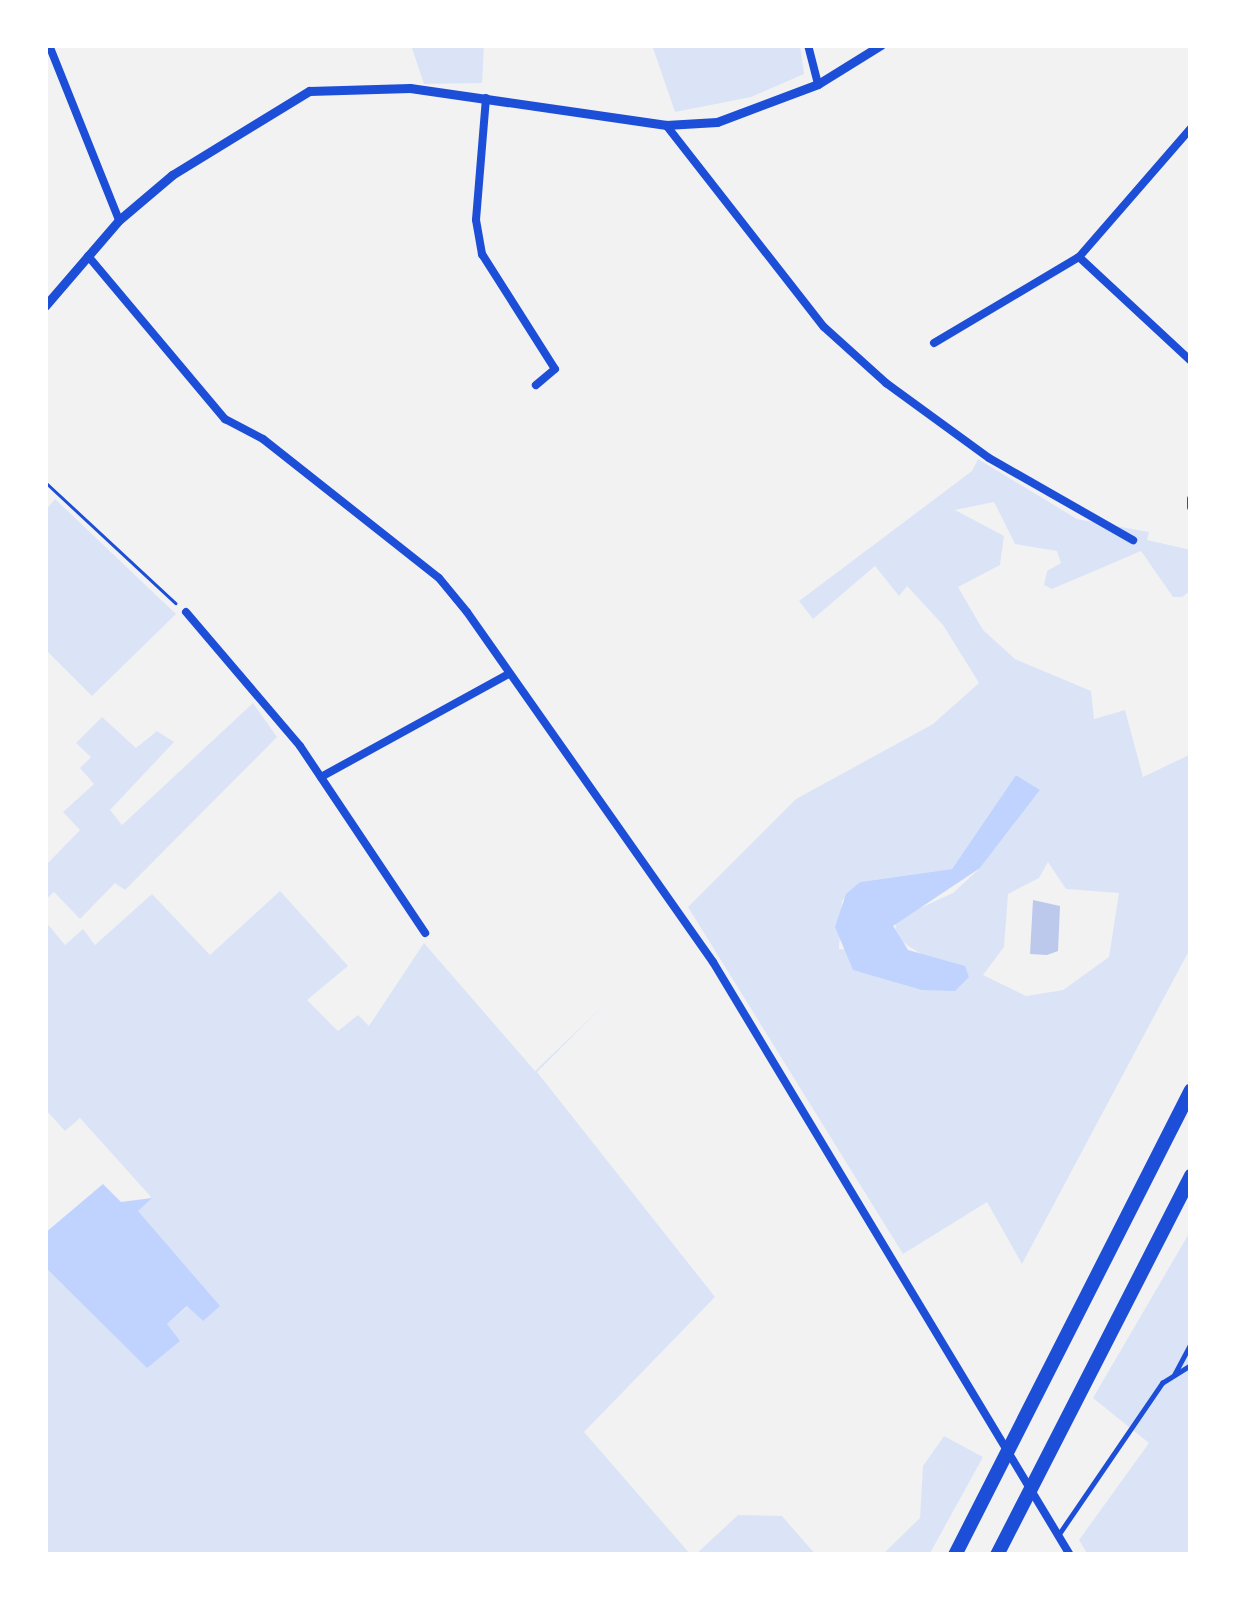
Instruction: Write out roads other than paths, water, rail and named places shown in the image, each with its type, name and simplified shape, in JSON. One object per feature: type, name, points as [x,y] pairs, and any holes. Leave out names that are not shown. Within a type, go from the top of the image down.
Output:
[{"type":"highway","points":[[955,1552],[1191,1090]]},
{"type":"highway","points":[[997,1555],[1191,1176]]},
{"type":"street","points":[[49,45],[119,220]]},
{"type":"street","points":[[808,45],[818,84]]},
{"type":"street","points":[[45,306],[119,220],[214,142],[309,92],[367,86],[667,124],[717,122],[818,84],[880,45]]},
{"type":"street","points":[[486,98],[476,220],[482,254],[555,369],[536,385]]},
{"type":"street","points":[[667,124],[824,327],[886,383],[989,458],[1133,540]]},
{"type":"street","points":[[934,344],[1079,257],[1191,128]]},
{"type":"street","points":[[88,256],[225,419],[263,439],[439,578],[713,962],[1070,1555]]},
{"type":"street","points":[[1079,257],[1191,362]]},
{"type":"street","points":[[186,612],[249,679],[425,933]]},
{"type":"street","points":[[321,777],[508,674]]},
{"type":"lane","points":[[1059,1534],[1174,1376],[1191,1343]]},
{"type":"lane","points":[[1174,1376],[1191,1365]]},
{"type":"water","points":[[1016,775],[1040,790],[980,868],[893,926],[908,950],[965,966],[969,977],[955,991],[922,990],[853,970],[835,927],[846,894],[860,882],[952,869]]},
{"type":"water","points":[[103,1184],[121,1202],[152,1198],[138,1211],[220,1306],[203,1321],[187,1306],[167,1324],[180,1341],[147,1368],[45,1267],[45,1233]]}]
